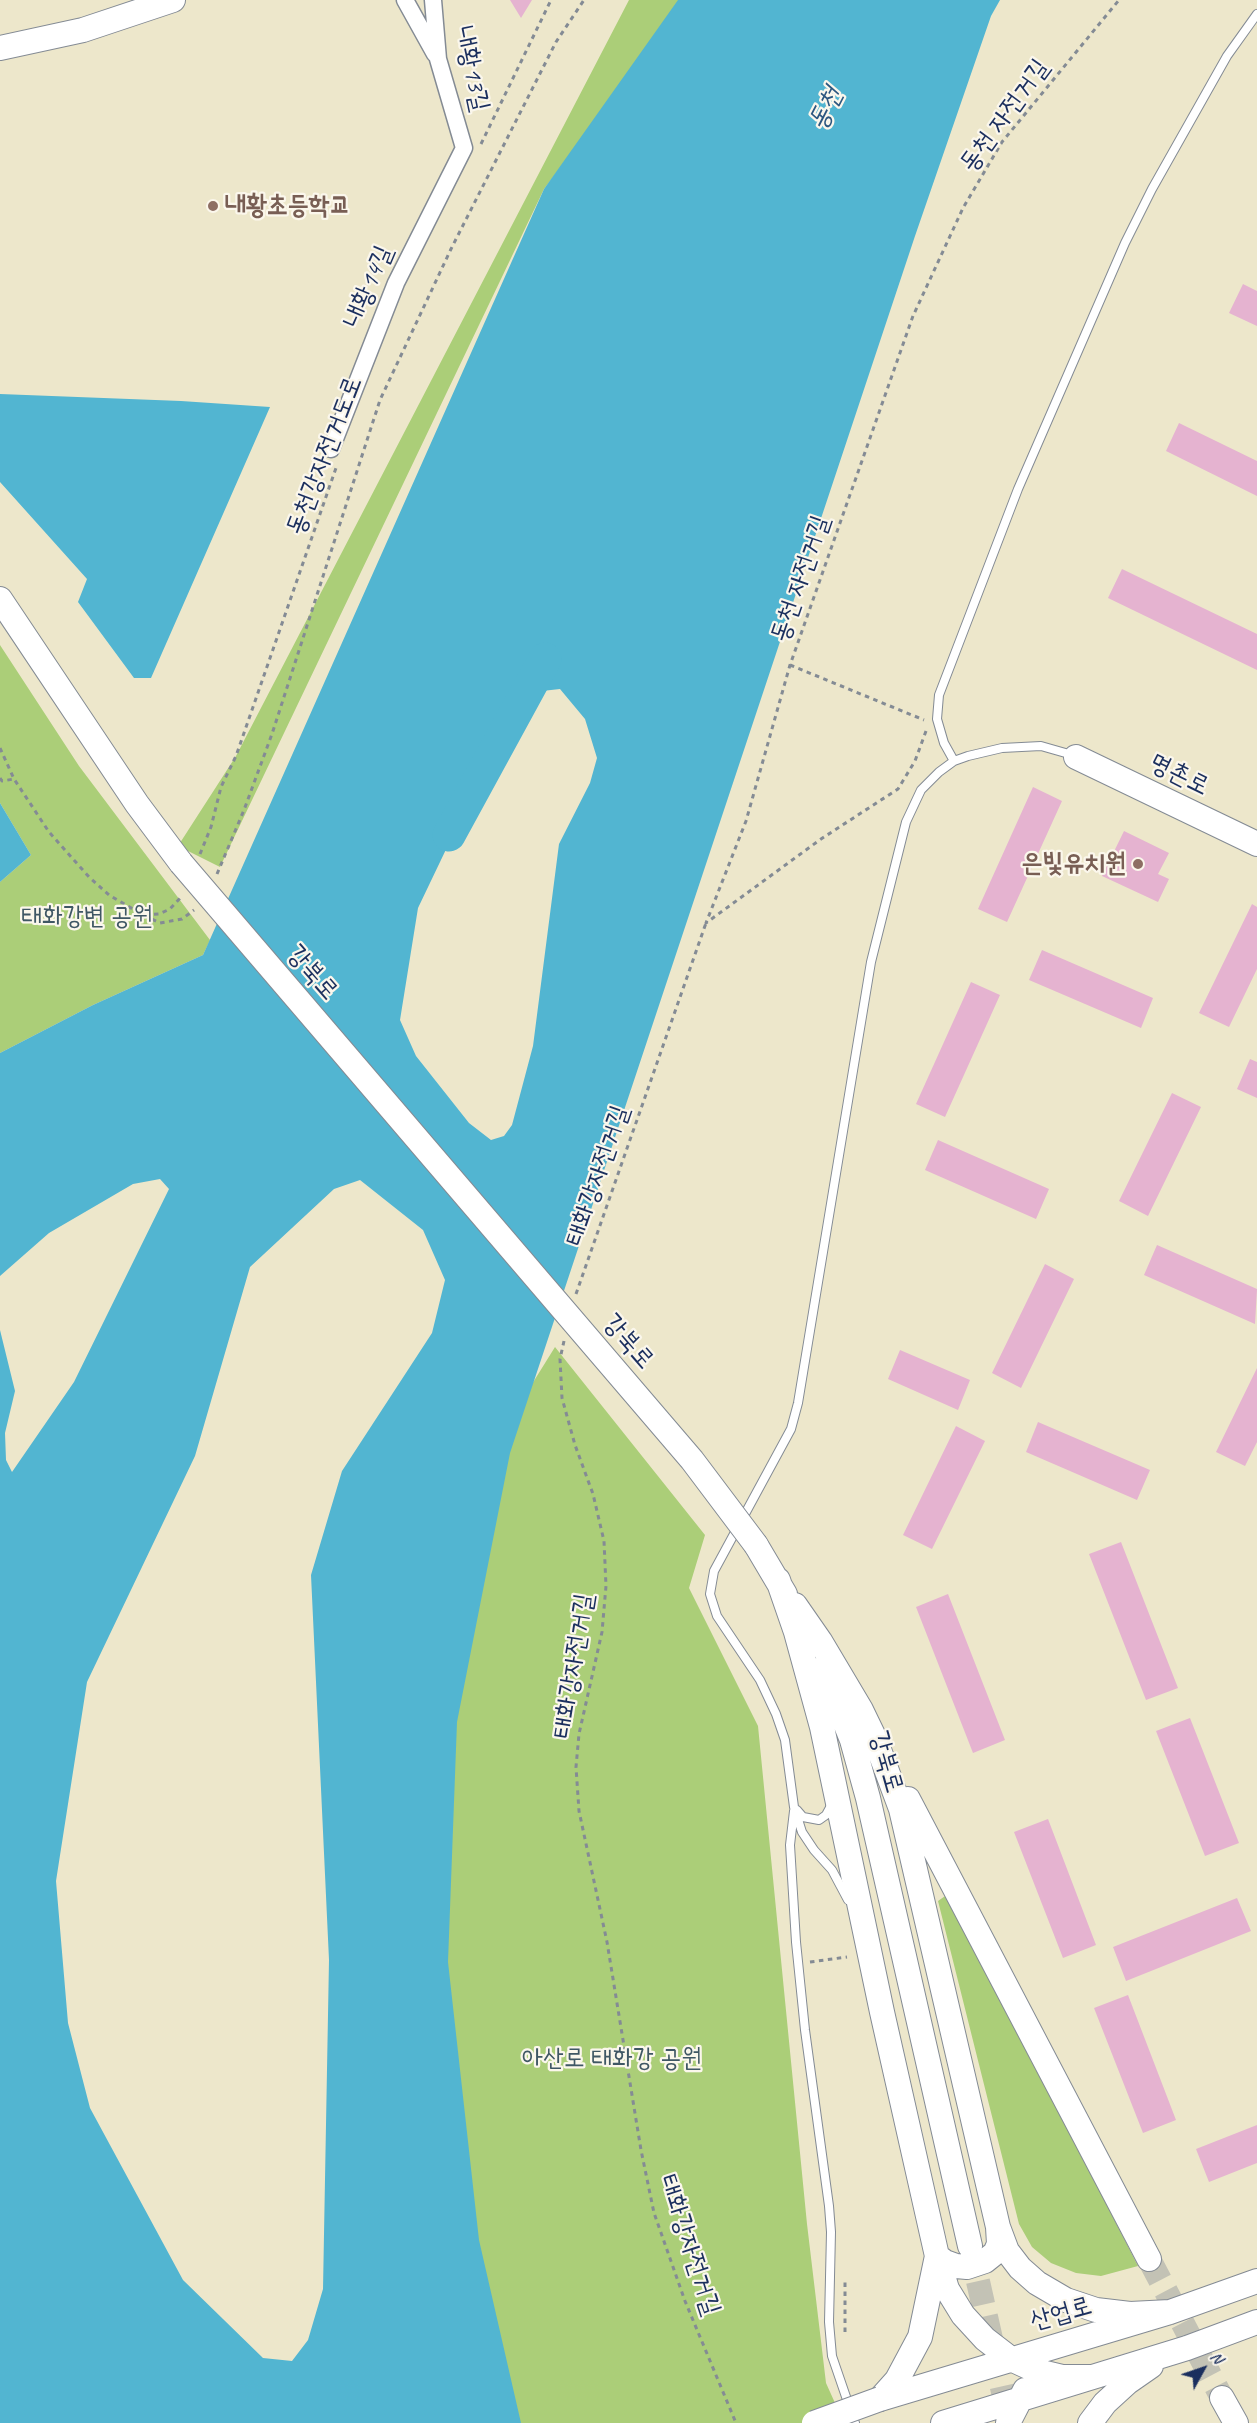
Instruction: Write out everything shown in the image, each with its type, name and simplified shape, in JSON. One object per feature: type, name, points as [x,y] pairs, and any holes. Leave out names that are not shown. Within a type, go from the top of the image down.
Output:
[{"type":"main road","points":[[0,48],[83,30],[173,0]]},
{"type":"main road","name":"강북로","points":[[0,599],[137,804],[190,861],[692,1460],[756,1545],[778,1580],[825,1672],[852,1740],[868,1798],[970,2246]]},
{"type":"main road","name":"명촌로","points":[[1076,757],[1257,844]]},
{"type":"main road","points":[[778,1580],[843,1677],[1149,2259]]},
{"type":"main road","points":[[778,1580],[810,1681],[937,2256],[948,2289],[963,2315],[985,2339],[1011,2359],[1036,2371],[1062,2377],[1092,2377]]},
{"type":"main road","points":[[875,1739],[901,1809],[909,1840],[998,2227],[1007,2251],[1020,2268],[1037,2283],[1066,2300],[1096,2310],[1130,2314],[1170,2312]]},
{"type":"main road","points":[[937,2256],[956,2266],[967,2267],[985,2261],[995,2253],[999,2244],[998,2227]]},
{"type":"main road","points":[[879,2399],[897,2380],[920,2337],[937,2256]]},
{"type":"main road","name":"산업로","points":[[814,2423],[879,2399],[1170,2312],[1256,2281]]},
{"type":"main road","points":[[943,2423],[1187,2348],[1257,2322]]},
{"type":"main road","points":[[1008,2423],[1036,2371],[1055,2354],[1081,2338]]},
{"type":"main road","points":[[1090,2423],[1106,2403],[1128,2382],[1187,2348]]},
{"type":"main road","points":[[1222,2398],[1236,2423]]},
{"type":"street","points":[[405,0],[438,59]]},
{"type":"street","name":"내황13길","points":[[433,0],[438,59],[472,147]]},
{"type":"street","name":"내황14길","points":[[334,455],[396,283],[472,147]]},
{"type":"lane","points":[[954,761],[944,743],[937,719],[939,695],[1022,479],[1125,243],[1152,189],[1227,56],[1257,14]]},
{"type":"lane","points":[[869,1951],[843,1888],[802,1832],[794,1807],[785,1740],[776,1714],[759,1680],[717,1616],[710,1594],[714,1571],[791,1429],[798,1403],[871,962],[906,822],[921,790],[954,761],[1002,747],[1041,746],[1076,757]]},
{"type":"lane","points":[[794,1807],[803,1817],[819,1820],[831,1808],[835,1788]]},
{"type":"lane","points":[[794,1807],[790,1845],[795,1931],[805,2030],[829,2206],[829,2322],[832,2356],[855,2423]]},
{"type":"path","points":[[472,147],[551,0]]},
{"type":"path","points":[[214,877],[244,810],[272,734],[380,400],[445,260],[556,42],[584,0]]},
{"type":"path","name":"동천 자전거길","points":[[706,923],[746,820],[790,665],[913,316],[963,208],[1002,142],[1119,0]]},
{"type":"path","name":"동천강자전거도로","points":[[190,861],[211,827],[221,787],[236,756],[334,455]]},
{"type":"path","points":[[706,923],[821,839],[898,789],[915,760],[929,722],[790,665]]},
{"type":"path","points":[[0,748],[14,779],[49,832],[89,877],[109,895],[160,923],[182,919],[198,907]]},
{"type":"path","points":[[0,777],[2,781],[14,779]]},
{"type":"path","points":[[143,915],[159,914],[170,909],[185,892]]},
{"type":"path","name":"태화강자전거길","points":[[574,1305],[579,1283],[706,923]]},
{"type":"path","name":"태화강자전거길","points":[[565,1337],[560,1359],[562,1398],[575,1445],[593,1494],[604,1541],[606,1586],[602,1632],[579,1734],[576,1767],[579,1811],[607,1942],[633,2105],[654,2213],[685,2301],[736,2423]]},
{"type":"green space","points":[[629,0],[688,0],[544,189],[220,867],[178,846],[236,756]]},
{"type":"green space","name":"태화강변 공원","points":[[0,645],[79,766],[210,940],[203,955],[93,1005],[0,1053],[0,882],[31,855],[0,803]]},
{"type":"green space","name":"아산로 태화강 공원","points":[[555,1347],[705,1535],[689,1588],[758,1726],[807,2224],[826,2383],[844,2423],[504,2423],[433,2073],[440,1751],[496,1442]]},
{"type":"green space","points":[[948,1894],[1138,2266],[1101,2276],[1076,2273],[1051,2263],[1032,2247],[1019,2224],[938,1901]]},
{"type":"water","name":"동천","points":[[678,0],[1000,0],[991,16],[915,236],[510,1453],[457,1722],[448,1962],[479,2240],[521,2423],[0,2423],[0,1330],[15,1391],[5,1433],[6,1460],[12,1472],[74,1382],[169,1189],[160,1179],[133,1184],[49,1233],[0,1276],[0,1053],[93,1005],[203,955],[544,189]],"holes":[[[560,689],[585,719],[597,758],[590,783],[559,844],[533,1046],[512,1125],[504,1136],[491,1140],[469,1123],[416,1056],[400,1020],[418,908],[451,839],[471,805],[471,767],[498,714],[533,692]],[[360,1180],[423,1230],[445,1280],[432,1333],[342,1471],[311,1575],[329,1960],[323,2289],[308,2340],[292,2361],[263,2358],[183,2280],[90,2108],[68,2023],[56,1881],[87,1682],[195,1456],[250,1267],[334,1189]]]},
{"type":"water","points":[[0,394],[270,407],[151,678],[134,678],[78,602],[87,579],[0,482]]},
{"type":"water","points":[[0,803],[31,855],[0,882]]},
{"type":"building","points":[[510,0],[532,0],[521,18]]},
{"type":"building","points":[[1243,284],[1257,291],[1257,326],[1229,313]]},
{"type":"building","points":[[1179,423],[1257,461],[1257,496],[1166,451]]},
{"type":"building","points":[[1122,569],[1257,634],[1257,670],[1108,598]]},
{"type":"building","points":[[1033,787],[1062,801],[1007,922],[978,909]]},
{"type":"building","points":[[1124,831],[1169,853],[1158,874],[1169,879],[1158,902],[1102,876]]},
{"type":"building","points":[[1252,904],[1257,907],[1257,969],[1229,1027],[1199,1013]]},
{"type":"building","points":[[1042,950],[1153,998],[1141,1028],[1029,980]]},
{"type":"building","points":[[971,982],[1000,995],[945,1117],[916,1104]]},
{"type":"building","points":[[1250,1059],[1257,1062],[1257,1098],[1237,1089]]},
{"type":"building","points":[[1172,1093],[1201,1107],[1148,1216],[1119,1201]]},
{"type":"building","points":[[938,1140],[1049,1189],[1036,1219],[925,1170]]},
{"type":"building","points":[[1157,1245],[1257,1289],[1255,1324],[1144,1275]]},
{"type":"building","points":[[1045,1264],[1074,1279],[1021,1388],[992,1373]]},
{"type":"building","points":[[900,1350],[970,1380],[958,1410],[888,1379]]},
{"type":"building","points":[[1257,1368],[1257,1442],[1245,1466],[1216,1452]]},
{"type":"building","points":[[1038,1422],[1150,1470],[1137,1500],[1026,1452]]},
{"type":"building","points":[[956,1426],[985,1441],[932,1549],[903,1535]]},
{"type":"building","points":[[1121,1542],[1178,1688],[1146,1700],[1089,1554]]},
{"type":"building","points":[[948,1594],[1005,1740],[973,1753],[916,1607]]},
{"type":"building","points":[[1190,1718],[1239,1843],[1205,1856],[1156,1731]]},
{"type":"building","points":[[1048,1819],[1096,1945],[1063,1958],[1014,1832]]},
{"type":"building","points":[[1237,1898],[1251,1931],[1126,1981],[1113,1947]]},
{"type":"building","points":[[1128,1995],[1176,2120],[1143,2133],[1094,2008]]},
{"type":"building","points":[[1257,2125],[1257,2163],[1209,2182],[1196,2149]]},
{"type":"waterway","points":[[449,835],[545,659]]},
{"type":"tunnel","points":[[970,2246],[1010,2423]]},
{"type":"tunnel","points":[[1149,2259],[1222,2398]]},
{"type":"place","name":"내황초등학교","points":[[213,206]]},
{"type":"place","name":"은빛유치원","points":[[1138,864]]}]
